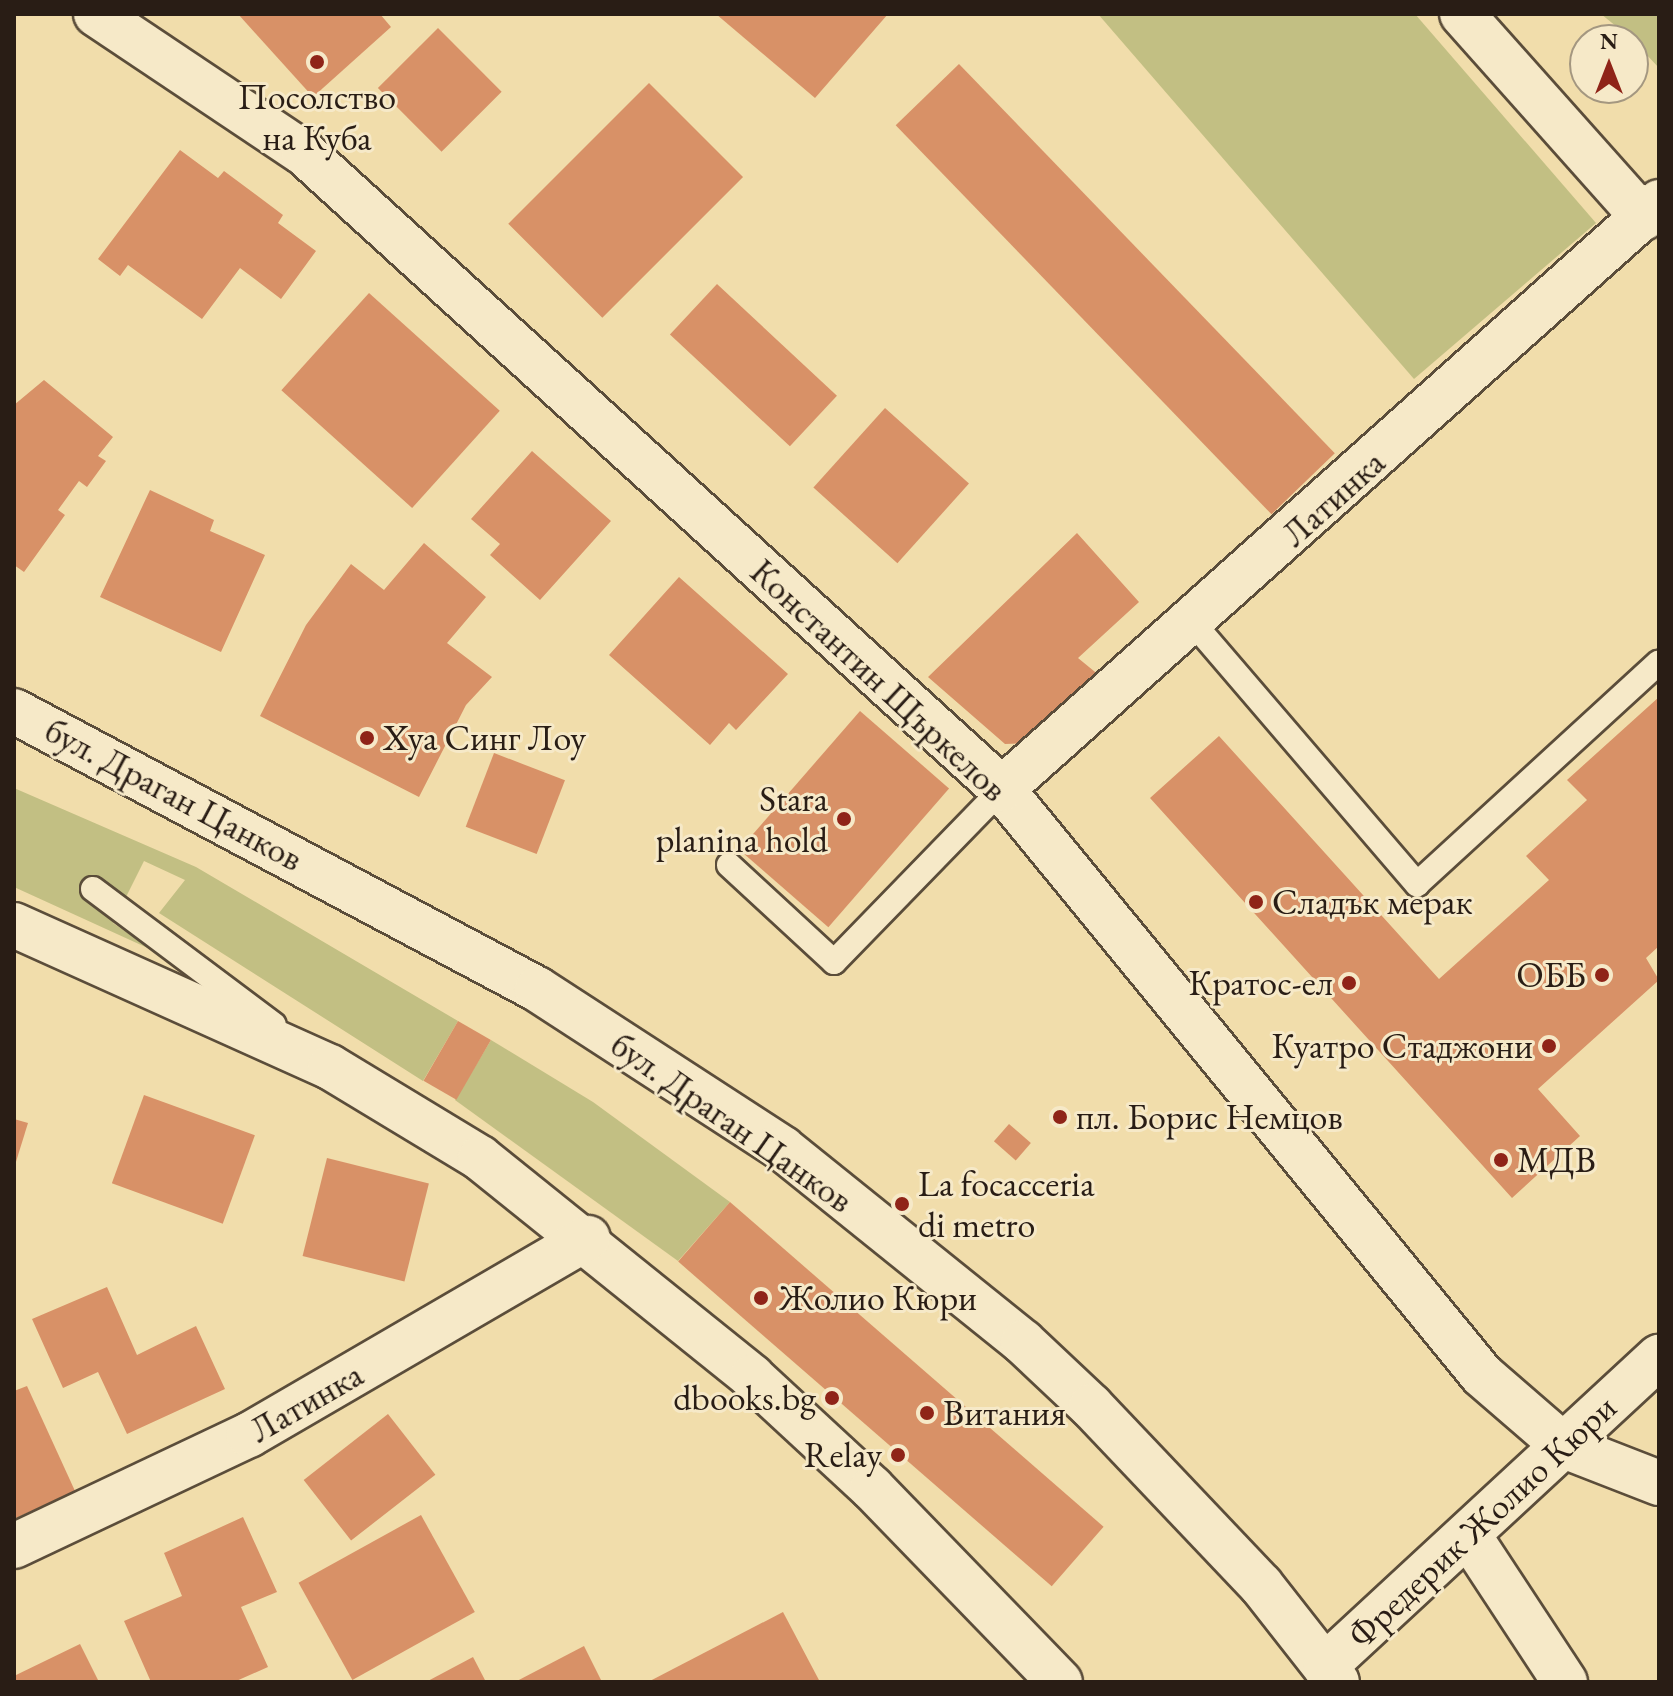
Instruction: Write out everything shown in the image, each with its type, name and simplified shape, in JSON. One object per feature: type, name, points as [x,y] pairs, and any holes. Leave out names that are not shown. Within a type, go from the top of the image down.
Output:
[{"type":"street","name":"Константин Щъркелов","points":[[96,14],[304,153],[1002,789],[1482,1375],[1564,1446],[1659,1483]]},
{"type":"street","points":[[1462,14],[1651,210]]},
{"type":"street","name":"Латинка","points":[[1002,789],[1194,624],[1651,210]]},
{"type":"street","name":"бул. Драган Цанков","points":[[14,711],[537,989],[783,1149],[1023,1342],[1091,1406],[1261,1585],[1321,1677]]},
{"type":"street","points":[[14,925],[335,1070],[480,1158],[588,1238],[872,1488],[1060,1682]]},
{"type":"street","name":"Латинка","points":[[14,1546],[249,1435],[588,1238]]},
{"type":"street","name":"Фредерик Жолио Кюри","points":[[1321,1677],[1659,1357]]},
{"type":"street","points":[[1469,1536],[1565,1682]]},
{"type":"lane","points":[[1194,624],[1417,884],[1659,662]]},
{"type":"lane","points":[[729,865],[834,962],[1002,789]]},
{"type":"lane","points":[[93,889],[335,1070]]},
{"type":"shaded area","points":[[1098,14],[1415,14],[1596,223],[1414,379]]},
{"type":"shaded area","points":[[1601,14],[1659,14],[1659,68],[1649,57],[1649,24],[1613,24]]},
{"type":"shaded area","points":[[14,788],[196,867],[458,1021],[423,1081],[159,913],[185,880],[144,861],[113,923],[152,950],[14,887]]},
{"type":"shaded area","points":[[491,1040],[593,1102],[730,1202],[678,1261],[455,1100]]},
{"type":"building","name":"Посолство на Куба","points":[[238,14],[380,14],[391,27],[313,97]]},
{"type":"building","points":[[716,14],[888,14],[815,98]]},
{"type":"building","points":[[438,28],[502,92],[442,152],[378,88]]},
{"type":"building","points":[[959,64],[1335,453],[1272,514],[896,125]]},
{"type":"building","points":[[649,83],[743,177],[602,318],[508,224]]},
{"type":"building","points":[[180,150],[218,178],[224,171],[283,215],[278,223],[316,251],[281,299],[240,268],[202,319],[128,265],[120,276],[98,259]]},
{"type":"building","points":[[717,284],[837,396],[790,446],[670,334]]},
{"type":"building","points":[[369,293],[500,411],[412,508],[281,390]]},
{"type":"building","points":[[44,380],[113,437],[98,456],[106,461],[87,487],[79,481],[58,510],[65,515],[24,572],[14,565],[14,405]]},
{"type":"building","points":[[885,408],[969,484],[897,563],[813,488]]},
{"type":"building","points":[[532,451],[611,521],[540,600],[490,555],[500,544],[471,519]]},
{"type":"building","points":[[150,490],[214,520],[210,531],[265,555],[221,652],[100,597]]},
{"type":"building","points":[[1077,533],[1139,602],[1078,658],[1100,676],[1039,743],[1005,744],[928,677]]},
{"type":"building","points":[[424,543],[486,597],[447,643],[492,677],[466,705],[419,797],[260,716],[306,625],[351,564],[384,590]]},
{"type":"building","points":[[679,577],[788,674],[736,730],[729,723],[710,745],[609,655]]},
{"type":"building","points":[[1659,697],[1659,946],[1646,958],[1659,980],[1538,1089],[1580,1136],[1512,1198],[1150,798],[1219,736],[1439,979],[1549,880],[1526,856],[1587,800],[1567,780]]},
{"type":"building","name":"Stara planina hold","points":[[860,711],[949,788],[828,927],[739,850]]},
{"type":"building","points":[[494,753],[565,780],[537,854],[466,827]]},
{"type":"building","points":[[458,1021],[491,1040],[456,1100],[424,1081]]},
{"type":"building","points":[[144,1095],[255,1135],[223,1224],[112,1183]]},
{"type":"building","points":[[14,1119],[28,1123],[15,1165],[14,1165]]},
{"type":"building","points":[[1009,1124],[1031,1143],[1016,1160],[994,1141]]},
{"type":"building","points":[[327,1158],[429,1183],[404,1281],[303,1256]]},
{"type":"building","points":[[730,1202],[1104,1527],[1052,1586],[678,1262]]},
{"type":"building","points":[[107,1287],[137,1355],[196,1326],[225,1389],[127,1434],[98,1372],[63,1388],[32,1319]]},
{"type":"building","points":[[27,1386],[75,1491],[14,1519],[14,1391]]},
{"type":"building","points":[[388,1414],[435,1475],[351,1541],[304,1480]]},
{"type":"building","points":[[421,1515],[475,1612],[352,1680],[299,1583]]},
{"type":"building","points":[[243,1517],[277,1592],[241,1607],[268,1667],[234,1682],[151,1682],[124,1621],[182,1596],[164,1553]]},
{"type":"building","points":[[783,1612],[820,1682],[648,1682]]},
{"type":"building","points":[[80,1644],[99,1682],[14,1682],[14,1676]]},
{"type":"building","points":[[584,1646],[602,1682],[515,1682]]},
{"type":"building","points":[[473,1657],[486,1682],[426,1682]]},
{"type":"place","name":"Посолство на Куба","points":[[317,62]]},
{"type":"place","name":"Хуа Синг Лоу","points":[[367,738]]},
{"type":"place","name":"Stara planina hold","points":[[844,819]]},
{"type":"place","name":"Сладък мерак","points":[[1256,902]]},
{"type":"place","name":"ОББ","points":[[1602,975]]},
{"type":"place","name":"Кратос-ел","points":[[1349,983]]},
{"type":"place","name":"Куатро Стаджони","points":[[1549,1046]]},
{"type":"place","name":"пл. Борис Немцов","points":[[1060,1117]]},
{"type":"place","name":"МДВ","points":[[1501,1160]]},
{"type":"place","name":"La focacceria di metro","points":[[902,1204]]},
{"type":"place","name":"Жолио Кюри","points":[[761,1298]]},
{"type":"place","name":"dbooks.bg","points":[[832,1398]]},
{"type":"place","name":"Витания","points":[[927,1413]]},
{"type":"place","name":"Relay","points":[[898,1455]]}]
